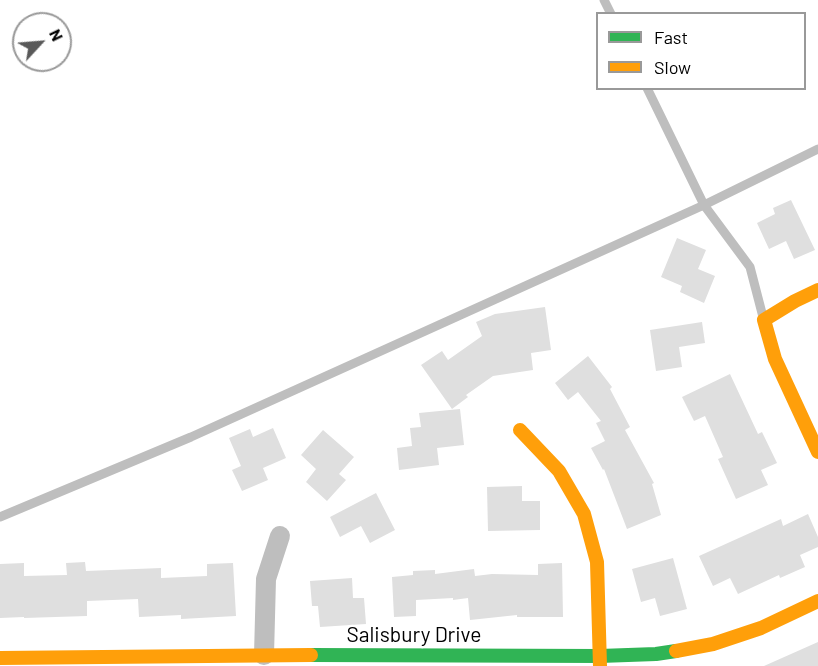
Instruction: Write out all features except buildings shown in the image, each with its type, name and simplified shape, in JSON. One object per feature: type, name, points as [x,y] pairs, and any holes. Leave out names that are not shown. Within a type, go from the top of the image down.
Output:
[{"type":"street","points":[[818,290],[764,320],[775,359],[818,452]]},
{"type":"street","points":[[520,430],[559,471],[584,514],[597,562],[600,661]]},
{"type":"street","points":[[264,655],[266,579],[280,536]]},
{"type":"street","name":"Salisbury Drive","points":[[0,658],[264,655],[600,661],[713,644],[762,628],[818,601]]},
{"type":"lane","points":[[648,90],[704,206],[750,267],[764,320]]},
{"type":"lane","points":[[0,517],[191,437],[704,206],[818,149]]},
{"type":"traffic: fast","points":[[311,655],[600,656],[676,651]]},
{"type":"traffic: slow","points":[[818,290],[764,320],[775,359],[818,452]]},
{"type":"traffic: slow","points":[[520,430],[559,471],[584,514],[597,562],[600,666]]},
{"type":"traffic: slow","points":[[676,651],[713,644],[761,628],[818,601]]},
{"type":"traffic: slow","points":[[0,658],[311,655]]}]
